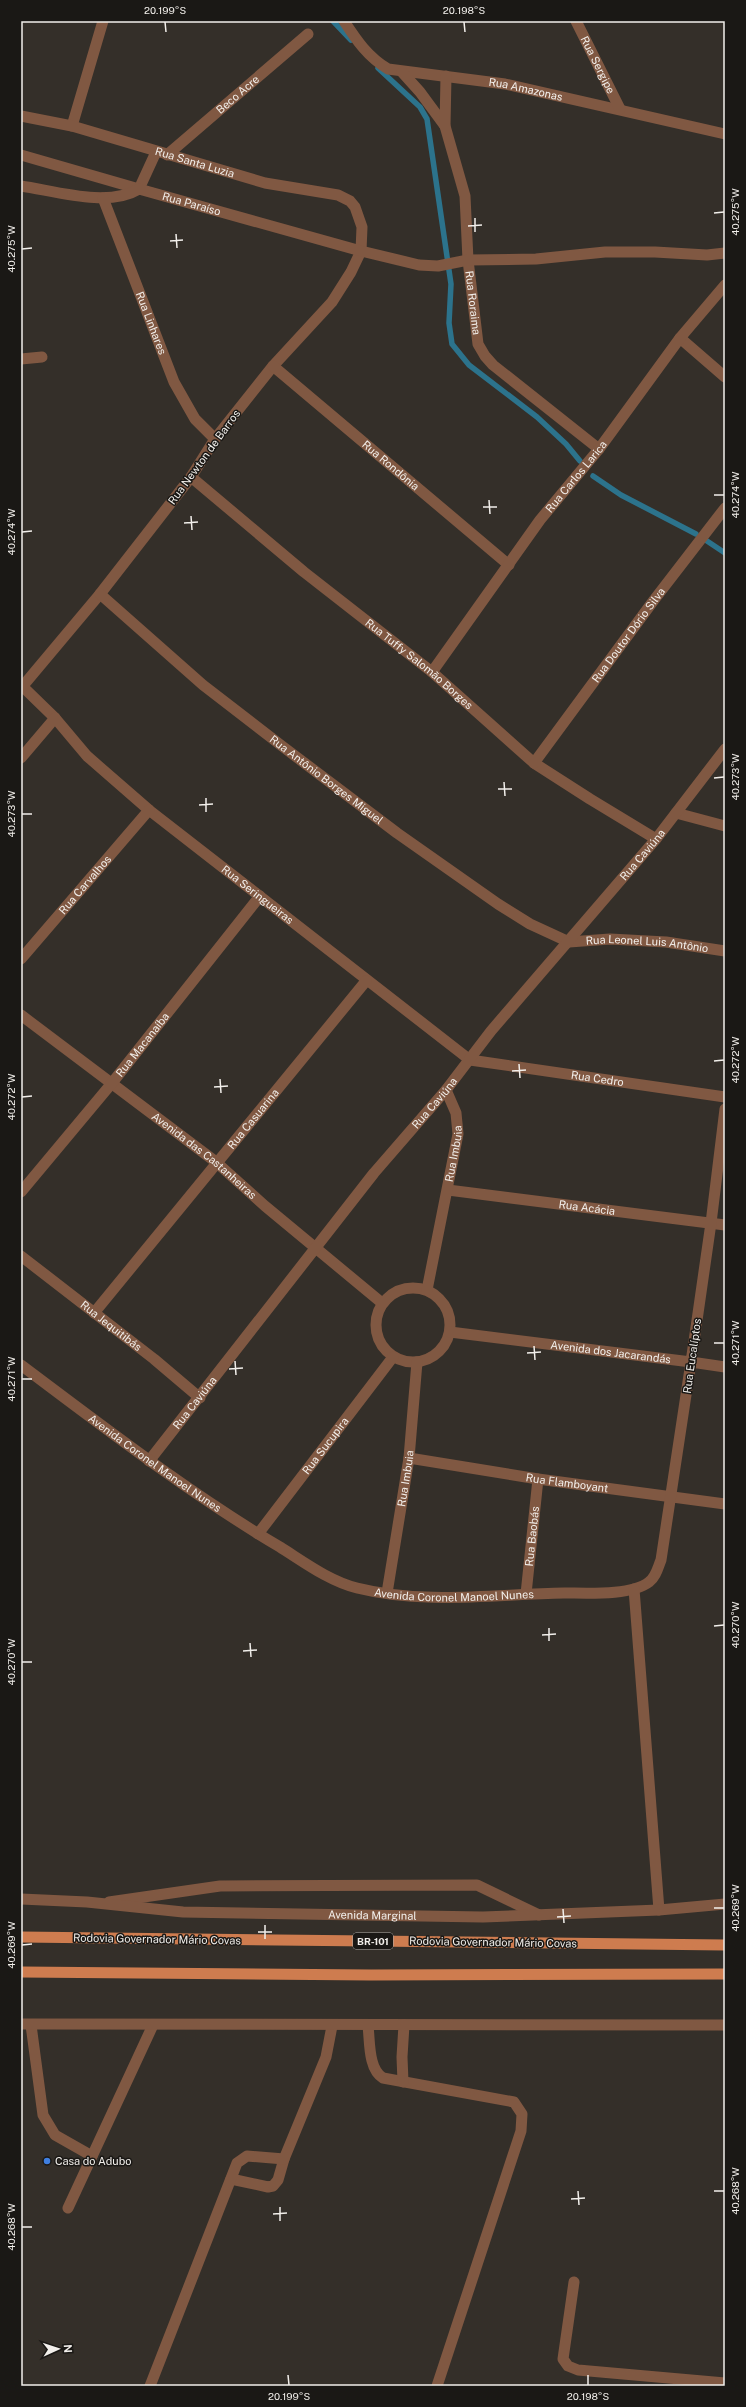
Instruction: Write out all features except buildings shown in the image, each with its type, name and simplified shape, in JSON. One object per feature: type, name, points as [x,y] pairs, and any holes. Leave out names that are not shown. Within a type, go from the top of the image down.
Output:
[{"type":"main road","name":"Rodovia Governador Mário Covas","points":[[21,1938],[725,1945]]},
{"type":"main road","points":[[705,1944],[725,1942]]},
{"type":"main road","points":[[21,1972],[363,1975],[725,1974]]},
{"type":"street","points":[[72,126],[103,21]]},
{"type":"street","name":"Rua Amazonas","points":[[344,21],[374,61],[388,69],[505,84],[620,109],[724,138]]},
{"type":"street","name":"Rua Sergipe","points":[[576,21],[620,109]]},
{"type":"street","name":"Beco Acre","points":[[161,154],[308,34]]},
{"type":"street","name":"Rua Roraima","points":[[402,72],[420,92],[445,126]]},
{"type":"street","name":"Rua Roraima","points":[[446,76],[445,126],[465,196],[463,262],[478,344],[485,356],[544,407],[599,449]]},
{"type":"street","name":"Rua Santa Luzia","points":[[21,116],[72,126],[161,154],[265,183],[338,195],[350,201],[360,218]]},
{"type":"street","name":"Rua Paraíso","points":[[21,154],[139,189],[361,251],[419,265],[438,266],[463,262],[536,259],[605,252],[656,252],[707,255],[725,253]]},
{"type":"street","points":[[21,186],[103,198],[124,196],[139,189],[161,154]]},
{"type":"street","name":"Rua Linhares","points":[[103,198],[174,382],[195,419],[215,439]]},
{"type":"street","name":"Rua Newton de Barros","points":[[22,686],[100,594],[191,477],[215,439],[273,366],[332,302],[352,272],[361,251],[362,228],[360,218]]},
{"type":"street","name":"Rua Carlos Larica","points":[[432,672],[540,520],[599,449],[680,338],[725,285]]},
{"type":"street","points":[[680,338],[725,377]]},
{"type":"street","points":[[21,359],[42,357]]},
{"type":"street","name":"Rua Rondônia","points":[[273,366],[509,565]]},
{"type":"street","name":"Rua Tuffy Salomão Borges","points":[[191,477],[304,572],[432,672],[534,763],[590,800],[656,839]]},
{"type":"street","name":"Rua Doutor Dório Silva","points":[[534,763],[654,600],[725,508]]},
{"type":"street","name":"Rua Antônio Borges Miguel","points":[[100,594],[203,685],[397,833],[498,904],[530,924],[569,942]]},
{"type":"street","name":"Rua Seringueiras","points":[[22,686],[55,718],[87,756],[149,810],[366,981],[470,1060]]},
{"type":"street","points":[[21,758],[55,718]]},
{"type":"street","name":"Rua Caviúna","points":[[149,1461],[200,1398],[374,1173],[446,1090],[491,1031],[569,942],[593,910],[656,839],[725,749]]},
{"type":"street","name":"Rua Carvalhos","points":[[21,959],[149,810]]},
{"type":"street","points":[[676,813],[725,826]]},
{"type":"street","name":"Rua Macanaíba","points":[[21,1192],[112,1083],[260,896]]},
{"type":"street","name":"Rua Leonel Luis Antônio","points":[[569,942],[610,939],[666,942],[725,951]]},
{"type":"street","name":"Rua Casuarina","points":[[94,1313],[216,1162],[366,981]]},
{"type":"street","name":"Avenida das Castanheiras","points":[[21,1015],[216,1162],[382,1303]]},
{"type":"street","name":"Rua Cedro","points":[[470,1060],[725,1097]]},
{"type":"street","name":"Rua Imbuia","points":[[427,1290],[458,1134],[456,1113],[446,1090]]},
{"type":"street","name":"Rua Eucalíptos","points":[[634,1589],[650,1582],[657,1572],[672,1496],[711,1223],[725,1109]]},
{"type":"street","name":"Rua Acácia","points":[[448,1190],[725,1225]]},
{"type":"street","name":"Rua Jequitibás","points":[[21,1256],[200,1398]]},
{"type":"street","points":[[414,1287],[427,1290],[438,1297],[446,1307],[450,1319],[450,1332],[446,1343],[438,1353],[428,1359],[417,1362],[404,1362],[393,1357],[384,1349],[378,1338],[376,1320],[382,1303],[391,1294],[402,1289],[414,1287]]},
{"type":"street","name":"Avenida dos Jacarandás","points":[[450,1332],[725,1367]]},
{"type":"street","name":"Rua Sucupira","points":[[258,1534],[393,1357]]},
{"type":"street","name":"Rua Imbuia","points":[[387,1593],[409,1458],[417,1362]]},
{"type":"street","name":"Avenida Coronel Manoel Nunes","points":[[21,1365],[149,1461],[258,1534],[327,1576],[355,1587],[387,1593],[454,1598],[526,1594],[605,1593],[634,1589]]},
{"type":"street","name":"Rua Flamboyant","points":[[409,1458],[538,1479],[725,1504]]},
{"type":"street","name":"Rua Baobás","points":[[526,1594],[538,1479]]},
{"type":"street","points":[[634,1589],[659,1910]]},
{"type":"street","points":[[101,1904],[220,1886],[477,1885],[539,1914]]},
{"type":"street","name":"Avenida Marginal","points":[[21,1899],[206,1913],[484,1917],[659,1910],[725,1904]]},
{"type":"street","points":[[92,2156],[54,2135],[43,2116],[26,2024],[332,2026],[725,2025]]},
{"type":"street","points":[[68,2208],[153,2025]]},
{"type":"street","points":[[403,2082],[402,2057],[404,2025]]},
{"type":"street","points":[[231,2179],[268,2187],[273,2186],[278,2180],[284,2159],[326,2057],[332,2026]]},
{"type":"street","points":[[368,2026],[372,2061],[378,2075],[403,2082],[514,2102],[522,2114],[521,2131],[461,2318],[437,2386]]},
{"type":"street","points":[[150,2386],[237,2163],[247,2156],[284,2159]]},
{"type":"street","points":[[574,2282],[563,2359],[568,2366],[578,2370],[725,2383]]},
{"type":"waterway","points":[[333,21],[351,40]]},
{"type":"waterway","points":[[378,68],[420,107],[427,119],[451,284],[449,323],[452,344],[469,365],[537,417],[566,444],[580,461]]},
{"type":"waterway","points":[[593,476],[621,495],[696,534]]},
{"type":"waterway","points":[[707,541],[725,553]]},
{"type":"place","name":"Casa do Adubo","points":[[47,2161]]}]
